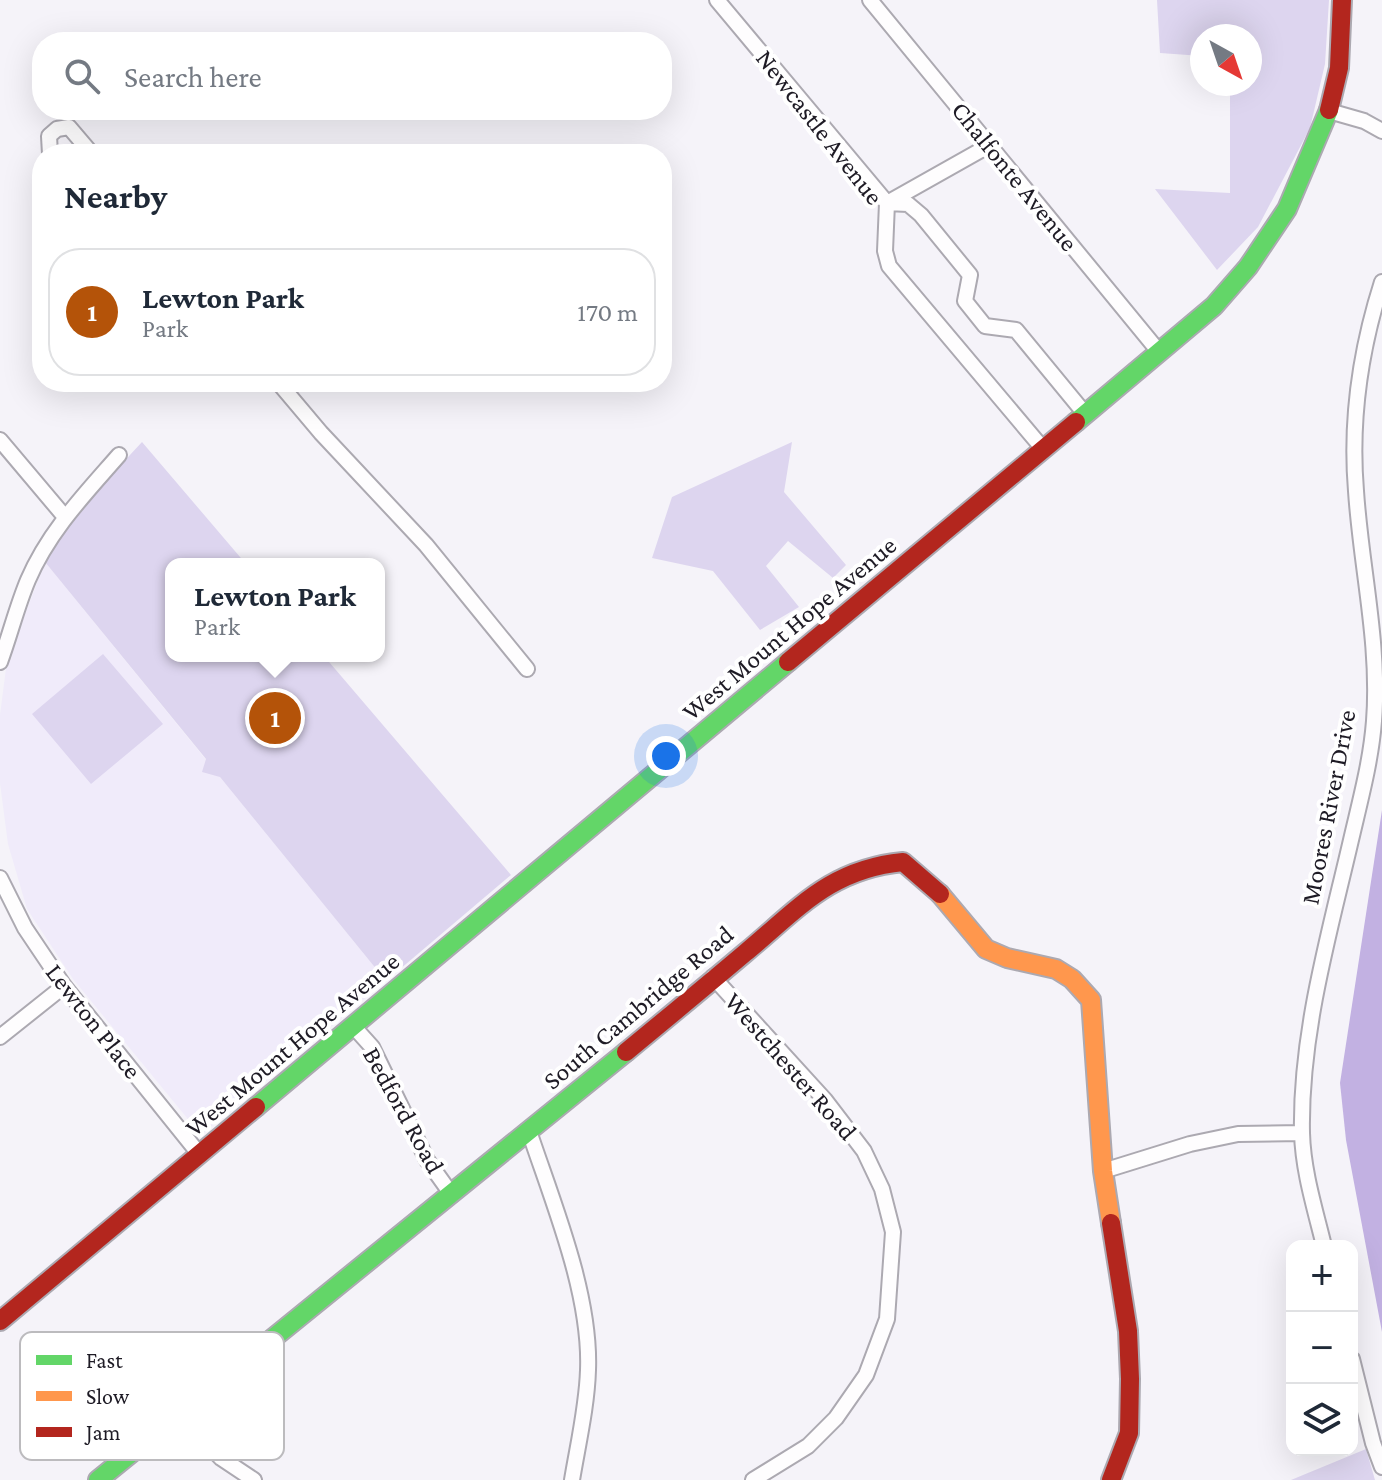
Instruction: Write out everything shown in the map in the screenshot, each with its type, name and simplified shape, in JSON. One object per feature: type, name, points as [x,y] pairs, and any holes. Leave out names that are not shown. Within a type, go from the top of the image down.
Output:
[{"type":"street","name":"Newcastle Avenue","points":[[717,0],[887,203],[885,251],[889,266],[1044,450]]},
{"type":"street","name":"Chalfonte Avenue","points":[[870,0],[1160,353]]},
{"type":"street","points":[[1342,0],[1339,68],[1329,111],[1364,121],[1382,131]]},
{"type":"street","name":"West Mount Hope Avenue","points":[[0,1321],[1214,306],[1248,270],[1277,229],[1303,180],[1329,111]]},
{"type":"street","points":[[49,144],[49,136],[57,129],[69,127],[83,144]]},
{"type":"street","points":[[887,203],[990,145]]},
{"type":"street","points":[[887,203],[908,204],[921,215],[970,275],[965,301],[985,326],[1016,330],[1086,415]]},
{"type":"street","name":"Moores River Drive","points":[[1323,1240],[1310,1189],[1302,1133],[1306,1062],[1319,977],[1363,789],[1374,722],[1375,673],[1354,444],[1361,356],[1382,282]]},
{"type":"street","points":[[286,392],[426,545],[527,669]]},
{"type":"street","points":[[0,440],[65,517]]},
{"type":"street","points":[[0,662],[27,582],[41,554],[65,517],[119,455]]},
{"type":"street","name":"South Cambridge Road","points":[[282,1332],[755,945],[798,904],[830,881],[858,868],[882,862],[903,862],[945,898],[986,949],[1007,958],[1056,969],[1072,979],[1091,1000],[1103,1171]]},
{"type":"street","name":"Lewton Place","points":[[0,878],[25,928],[64,986],[200,1155]]},
{"type":"street","name":"Westchester Road","points":[[713,977],[825,1100],[864,1151],[882,1189],[893,1232],[887,1319],[866,1375],[836,1418],[808,1446],[753,1480]]},
{"type":"street","points":[[0,1037],[64,986]]},
{"type":"street","name":"Bedford Road","points":[[354,1027],[372,1047],[427,1160],[452,1195]]},
{"type":"street","points":[[529,1131],[572,1261],[583,1317],[588,1369],[572,1480]]},
{"type":"street","points":[[1111,1480],[1129,1433],[1130,1379],[1128,1331],[1103,1171],[1190,1144],[1238,1134],[1302,1133]]},
{"type":"street","points":[[1358,1383],[1382,1467]]},
{"type":"street","name":"South Cambridge Road","points":[[98,1480],[123,1460]]},
{"type":"street","points":[[224,1460],[254,1480]]},
{"type":"shaded area","points":[[1157,0],[1329,0],[1325,64],[1310,128],[1258,227],[1217,270],[1155,189],[1230,193],[1230,96],[1262,96],[1262,24],[1190,24],[1190,55],[1160,53]]},
{"type":"shaded area","points":[[142,442],[241,558],[165,558],[165,662],[329,662],[511,875],[386,981],[220,777],[202,772],[206,759],[45,562],[103,485]]},
{"type":"shaded area","points":[[792,442],[784,492],[846,565],[833,578],[788,541],[766,566],[799,607],[760,630],[713,571],[652,558],[672,497]]},
{"type":"shaded area","points":[[45,562],[386,981],[201,1135],[73,979],[27,909],[8,844],[0,783],[0,715],[7,661]]},
{"type":"shaded area","points":[[103,654],[163,724],[91,784],[32,714]]},
{"type":"shaded area","points":[[1382,810],[1382,1332],[1346,1140],[1340,1083]]},
{"type":"shaded area","points":[[1366,1449],[1375,1480],[1291,1480],[1349,1456],[1358,1456],[1358,1452]]},
{"type":"traffic: fast","points":[[1076,422],[1214,306],[1248,267],[1287,209],[1329,110]]},
{"type":"traffic: fast","points":[[256,1107],[788,662]]},
{"type":"traffic: fast","points":[[281,1332],[626,1052]]},
{"type":"traffic: fast","points":[[98,1480],[123,1460]]},
{"type":"traffic: slow","points":[[940,894],[986,949],[1007,958],[1056,969],[1072,979],[1091,1000],[1103,1171],[1111,1223]]},
{"type":"traffic: jam","points":[[1329,110],[1339,68],[1342,0]]},
{"type":"traffic: jam","points":[[788,662],[1076,422]]},
{"type":"traffic: jam","points":[[626,1052],[799,907],[835,882],[877,866],[903,862],[940,894]]},
{"type":"traffic: jam","points":[[0,1321],[256,1107]]},
{"type":"traffic: jam","points":[[1111,1223],[1128,1331],[1130,1379],[1129,1433],[1111,1480]]},
{"type":"place","name":"Lewton Park","points":[[275,718]]}]
